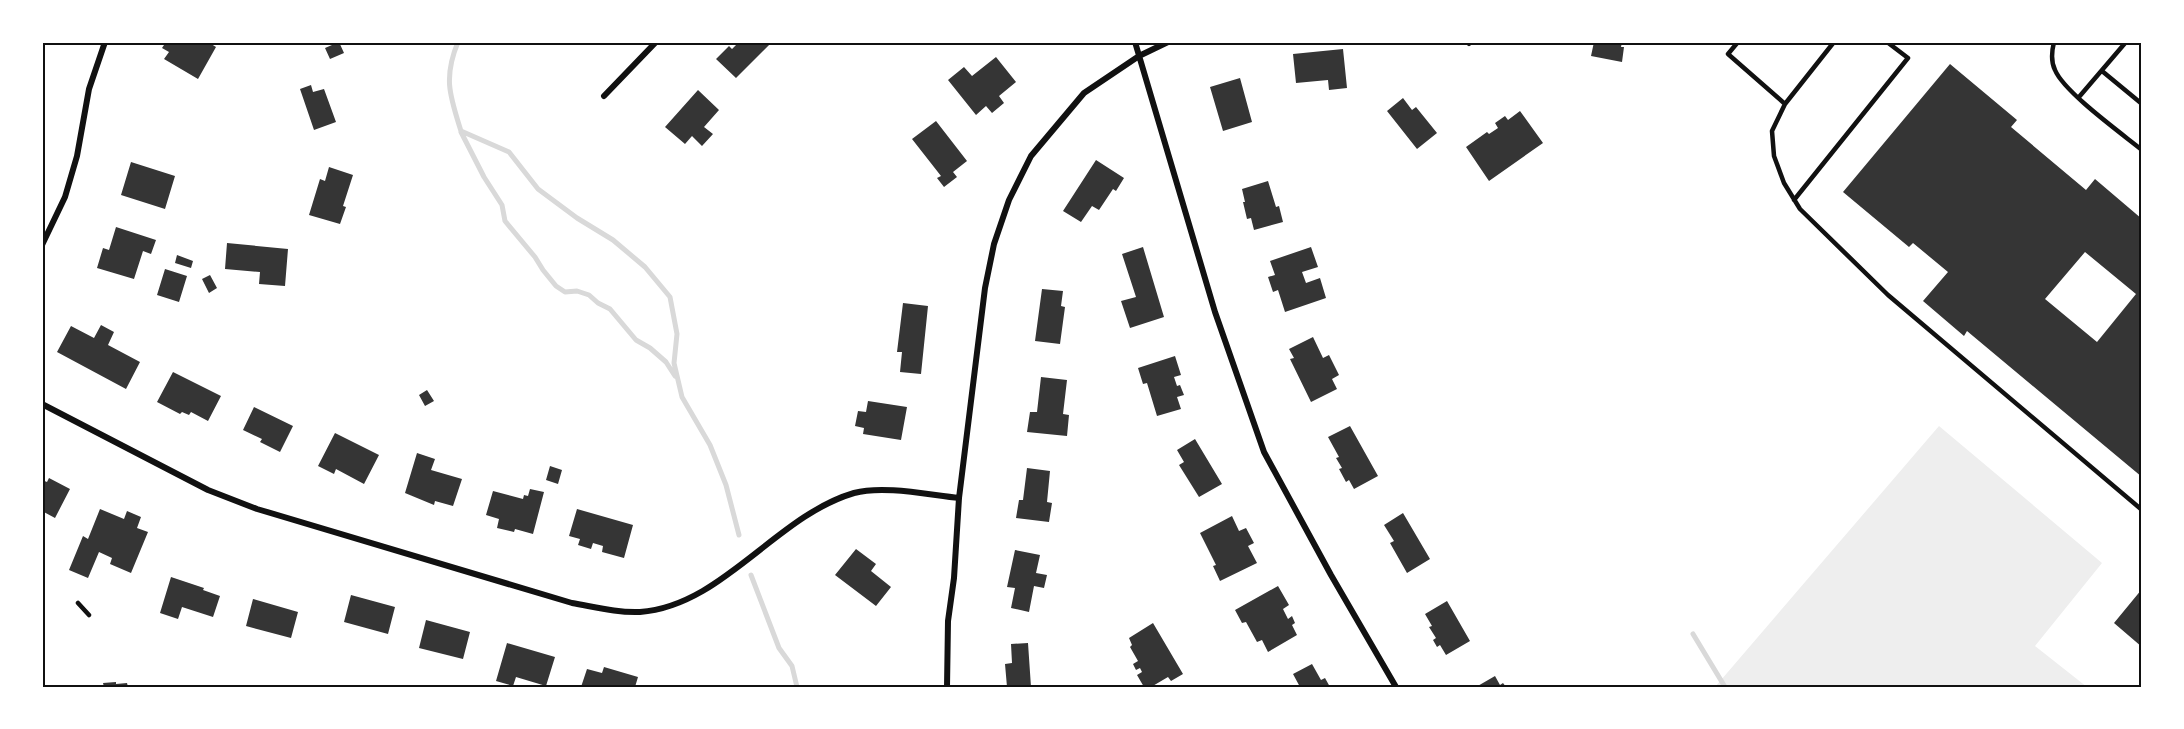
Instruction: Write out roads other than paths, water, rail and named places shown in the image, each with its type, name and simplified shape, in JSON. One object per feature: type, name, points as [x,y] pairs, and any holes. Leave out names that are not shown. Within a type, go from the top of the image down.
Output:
[{"type":"street","points":[[42,245],[65,197],[77,156],[89,89],[105,42]]},
{"type":"street","points":[[604,96],[656,42]]},
{"type":"street","points":[[1135,42],[1215,312],[1264,453],[1396,687]]},
{"type":"street","points":[[947,687],[948,621],[954,578],[959,498],[985,288],[994,244],[1009,200],[1031,156],[1084,93],[1139,56],[1168,42]]},
{"type":"street","points":[[42,404],[208,490],[257,509],[572,603],[617,612],[641,612],[664,608],[696,596],[793,524],[829,502],[856,492],[888,491],[959,498]]},
{"type":"lane","points":[[1738,42],[1728,54],[1785,104]]},
{"type":"lane","points":[[1833,42],[1785,104],[1772,131],[1774,156],[1784,183],[1794,200],[1800,209],[1888,295],[2142,510]]},
{"type":"lane","points":[[1794,200],[1908,58],[1887,42]]},
{"type":"lane","points":[[2054,42],[2052,50],[2054,68],[2063,84],[2142,150]]},
{"type":"lane","points":[[2079,97],[2126,42]]},
{"type":"lane","points":[[2102,71],[2142,104]]},
{"type":"lane","points":[[78,603],[89,615]]},
{"type":"waterway","points":[[458,42],[449,77],[451,97],[461,131],[509,152],[538,189],[577,218],[613,240],[645,267],[670,297],[677,334],[674,363],[682,397],[710,445],[726,485],[739,535]]},
{"type":"waterway","points":[[461,132],[484,177],[502,205],[505,221],[556,286],[565,292],[577,291],[589,295],[610,309],[636,340],[650,348],[666,362],[675,376]]},
{"type":"waterway","points":[[751,575],[779,648],[792,666],[797,687]]},
{"type":"waterway","points":[[1693,634],[1725,687]]}]
